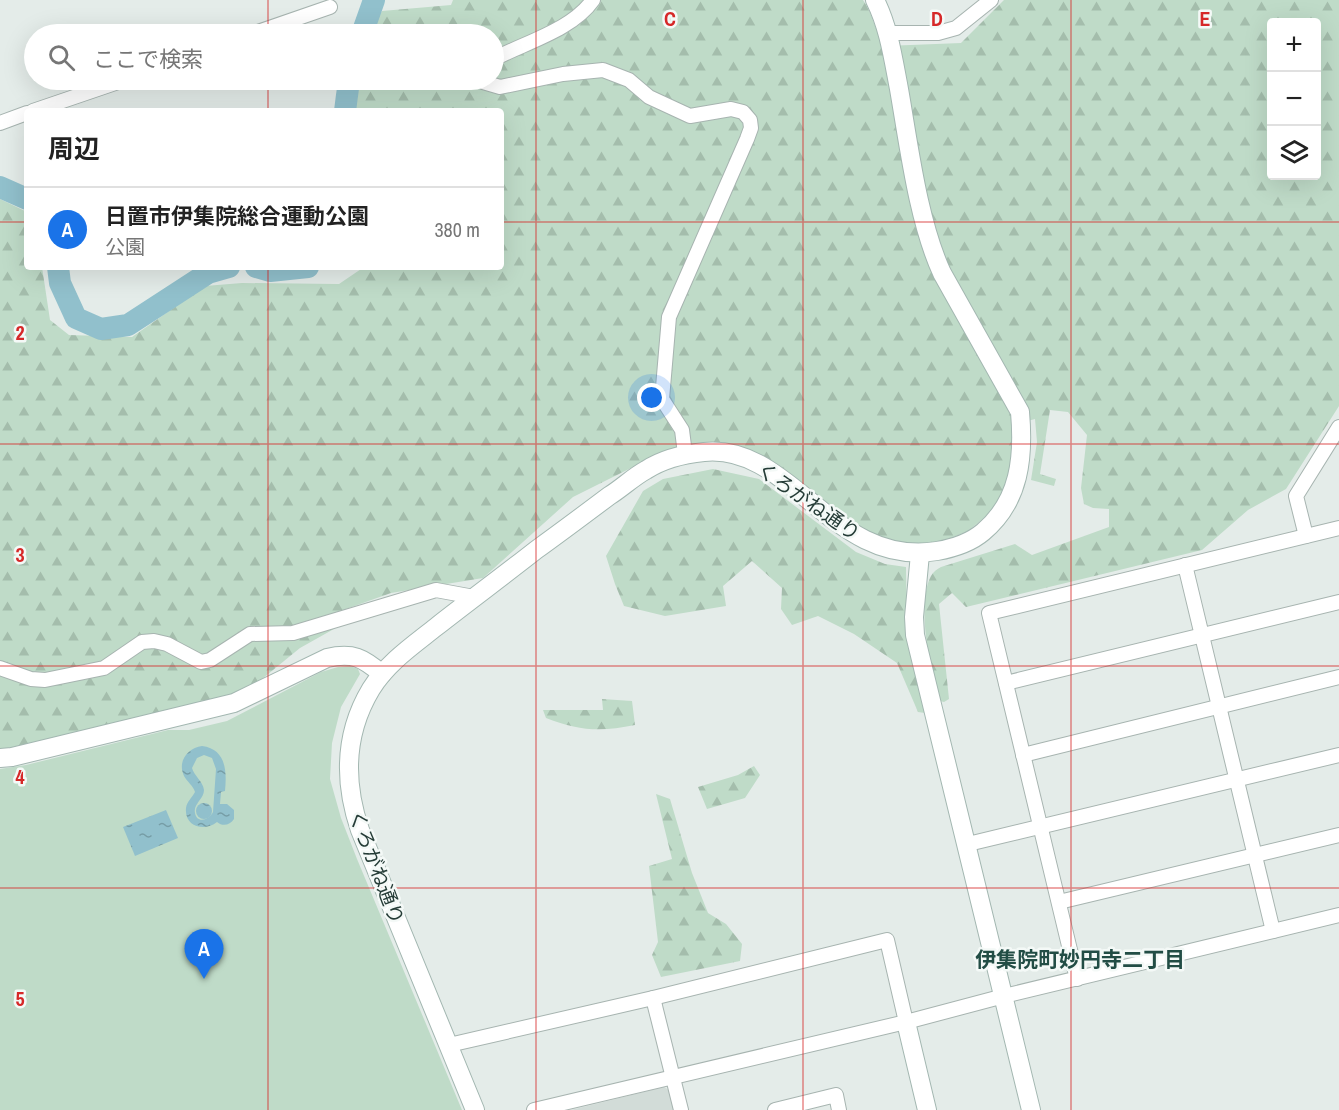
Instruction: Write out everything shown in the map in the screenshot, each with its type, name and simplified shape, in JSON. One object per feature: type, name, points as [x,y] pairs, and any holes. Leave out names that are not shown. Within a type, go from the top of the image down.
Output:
[{"type":"street","points":[[504,54],[554,31],[585,12],[593,0]]},
{"type":"street","name":"くろがね通り","points":[[475,1110],[360,830],[351,799],[348,761],[351,741],[364,703],[382,674],[396,658],[474,597],[646,470],[685,454],[707,451],[727,453],[748,460],[770,471],[846,530],[871,544],[896,551],[920,554],[960,545],[975,538],[989,526],[1011,497],[1018,478],[1022,439],[1020,412],[931,250],[908,142],[889,33],[875,0]]},
{"type":"street","points":[[889,33],[938,33],[956,28],[991,0]]},
{"type":"street","points":[[281,24],[330,7]]},
{"type":"street","points":[[504,86],[563,74],[603,70],[629,80],[657,102],[690,116],[731,109],[743,112],[750,120],[752,128],[669,317],[662,399],[682,430],[685,454]]},
{"type":"street","points":[[42,108],[95,90]]},
{"type":"street","points":[[0,123],[24,114]]},
{"type":"street","points":[[1306,536],[1296,496],[1339,427]]},
{"type":"street","points":[[1077,979],[988,613],[1339,528]]},
{"type":"street","points":[[920,554],[914,617],[915,635],[968,844],[1031,1110]]},
{"type":"street","points":[[1185,565],[1273,931]]},
{"type":"street","points":[[0,668],[31,679],[45,680],[104,668],[142,642],[154,641],[167,644],[201,662],[210,660],[250,634],[293,633],[436,590],[474,597]]},
{"type":"street","points":[[1006,683],[1339,602]]},
{"type":"street","points":[[0,758],[234,703],[327,658],[340,655],[366,660],[382,674]]},
{"type":"street","points":[[1023,755],[1339,677]]},
{"type":"street","points":[[968,844],[1339,755]]},
{"type":"street","points":[[1059,902],[1339,835]]},
{"type":"street","points":[[534,1110],[906,1022],[1339,915]]},
{"type":"street","points":[[449,1045],[653,998],[886,940],[927,1110]]},
{"type":"street","points":[[653,998],[681,1110]]},
{"type":"street","points":[[775,1110],[836,1095],[840,1110]]},
{"type":"shaded area","points":[[664,1087],[672,1092],[677,1110],[571,1110]]},
{"type":"green space","points":[[453,0],[863,0],[885,46],[961,43],[1004,0],[1339,0],[1339,406],[1286,489],[1248,510],[1202,550],[966,607],[952,593],[939,604],[949,699],[944,702],[940,701],[932,673],[926,638],[925,603],[927,588],[934,572],[941,567],[1015,544],[1032,555],[1109,527],[1109,509],[1093,508],[1084,504],[1081,488],[1087,435],[1068,412],[1050,410],[1040,474],[1056,479],[1054,486],[1031,480],[1037,442],[1035,419],[1012,425],[1013,458],[1007,487],[991,512],[968,531],[948,539],[929,544],[912,544],[879,538],[839,515],[785,470],[754,452],[726,444],[704,443],[659,454],[573,497],[483,578],[391,593],[346,609],[341,625],[300,648],[246,692],[0,750],[0,199],[24,211],[24,270],[42,270],[50,320],[69,335],[132,337],[205,286],[242,283],[339,284],[360,270],[504,270],[504,108],[342,108],[347,90],[504,90],[504,24],[375,24],[382,11],[451,5]]},
{"type":"green space","points":[[713,469],[759,479],[856,552],[885,564],[906,567],[907,641],[925,713],[918,712],[897,663],[854,634],[818,616],[792,625],[781,609],[782,588],[752,561],[723,586],[726,606],[665,616],[624,606],[606,556],[643,491],[663,479]]},
{"type":"green space","points":[[350,666],[358,669],[360,674],[341,707],[332,743],[330,779],[341,818],[357,859],[462,1110],[0,1110],[0,769],[26,765],[168,730],[189,730],[227,721],[321,672]]},
{"type":"green space","points":[[602,699],[632,701],[635,725],[611,729],[580,728],[546,718],[543,710],[603,710]]},
{"type":"green space","points":[[754,766],[760,775],[745,798],[707,809],[698,787],[738,775]]},
{"type":"green space","points":[[656,794],[670,799],[692,873],[708,913],[726,924],[742,944],[740,961],[661,977],[652,955],[658,942],[649,866],[672,859]]},
{"type":"water","points":[[202,746],[216,751],[223,762],[226,776],[225,791],[221,792],[220,804],[227,804],[234,810],[234,819],[228,824],[217,822],[201,827],[188,820],[186,808],[195,792],[184,776],[182,765],[188,752]],"holes":[[[204,755],[212,758],[216,769],[213,812],[209,817],[201,820],[196,816],[195,810],[204,790],[192,768],[197,758]]]},
{"type":"water","points":[[204,803],[212,811],[204,819],[196,811]]},
{"type":"water","points":[[166,810],[178,838],[135,856],[123,827]]},
{"type":"waterway","points":[[366,24],[374,0]]},
{"type":"waterway","points":[[345,108],[348,90]]},
{"type":"waterway","points":[[0,187],[24,198]]},
{"type":"waterway","points":[[58,270],[60,283],[76,318],[101,329],[128,325],[208,273],[218,270]]},
{"type":"waterway","points":[[266,270],[280,270]]},
{"type":"place","name":"日置市伊集院総合運動公園","points":[[204,979]]},
{"type":"district","name":"伊集院町妙円寺二丁目","points":[[1080,959]]}]
